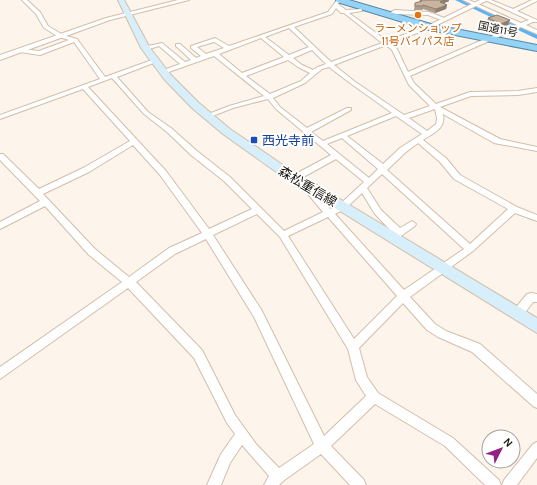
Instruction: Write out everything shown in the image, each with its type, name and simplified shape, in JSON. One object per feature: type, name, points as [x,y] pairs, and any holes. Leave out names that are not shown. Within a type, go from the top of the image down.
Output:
[{"type":"highway","name":"国道11号","points":[[350,0],[432,25]]},
{"type":"highway","name":"国道11号","points":[[338,2],[432,25],[537,48]]},
{"type":"highway","name":"国道11号","points":[[493,38],[537,44]]},
{"type":"main road","name":"森松重信線","points":[[121,0],[146,48],[163,72],[208,116],[238,141],[342,207],[396,235],[441,268],[537,326]]},
{"type":"street","points":[[24,0],[38,12],[46,27],[61,36],[75,40],[103,79]]},
{"type":"street","points":[[0,58],[128,14],[186,0]]},
{"type":"street","points":[[465,0],[519,26],[537,32]]},
{"type":"street","points":[[208,116],[231,107],[269,96],[303,82],[320,68],[432,25],[486,0],[535,21]]},
{"type":"street","points":[[513,11],[536,0]]},
{"type":"street","points":[[330,13],[338,2],[345,12],[394,49],[411,84],[436,108],[497,141],[537,149]]},
{"type":"street","points":[[163,72],[261,36],[330,13],[360,10]]},
{"type":"street","points":[[393,13],[429,14],[444,19]]},
{"type":"street","points":[[407,75],[519,26],[535,21]]},
{"type":"street","points":[[290,26],[331,65],[352,82],[427,134]]},
{"type":"street","points":[[261,36],[300,66],[314,73]]},
{"type":"street","points":[[22,51],[40,53],[75,40]]},
{"type":"street","points":[[205,56],[193,47],[215,40],[228,48]]},
{"type":"street","points":[[146,48],[160,44],[184,64]]},
{"type":"street","points":[[178,46],[195,60]]},
{"type":"street","points":[[242,75],[313,48]]},
{"type":"street","points":[[214,53],[269,96],[278,108],[336,156],[366,185],[378,212],[396,235],[412,224]]},
{"type":"street","points":[[0,117],[154,61]]},
{"type":"street","points":[[113,76],[146,112],[226,179],[283,235],[353,347],[362,380],[374,397],[449,442],[494,485]]},
{"type":"street","points":[[84,86],[163,172],[208,235],[258,314],[322,446],[359,485]]},
{"type":"street","points":[[321,144],[342,135],[400,115],[436,108],[470,94],[518,93],[537,90]]},
{"type":"street","points":[[283,235],[342,207],[404,150],[438,128],[441,117],[436,108]]},
{"type":"street","points":[[306,131],[349,109]]},
{"type":"street","points":[[342,135],[383,169],[470,248]]},
{"type":"street","points":[[418,140],[443,160],[457,178],[514,209],[537,218]]},
{"type":"street","points":[[38,193],[86,170],[135,141]]},
{"type":"street","points":[[0,156],[38,193],[92,252],[130,283],[198,354],[231,419],[274,480],[322,446],[374,397]]},
{"type":"street","points":[[295,178],[336,156]]},
{"type":"street","points":[[313,189],[312,194],[431,327],[442,334],[476,348],[537,402]]},
{"type":"street","points":[[0,226],[45,202]]},
{"type":"street","points":[[353,347],[403,296],[470,248],[514,209]]},
{"type":"street","points":[[0,374],[130,283],[172,251],[208,235],[257,210]]},
{"type":"street","points":[[517,314],[531,297],[536,298]]},
{"type":"street","points":[[214,485],[221,465],[230,448],[242,435]]},
{"type":"street","points":[[510,485],[537,448]]},
{"type":"building","points":[[420,0],[443,0],[440,2],[447,5],[436,9],[423,5],[415,6],[415,3],[422,1]]},
{"type":"building","points":[[497,15],[510,20],[501,24],[488,18]]},
{"type":"waterway","points":[[459,0],[537,36]]},
{"type":"place","name":"ラーメンショップ 11号バイパス店","points":[[418,15]]},
{"type":"place","name":"西光寺前","points":[[254,140]]}]
